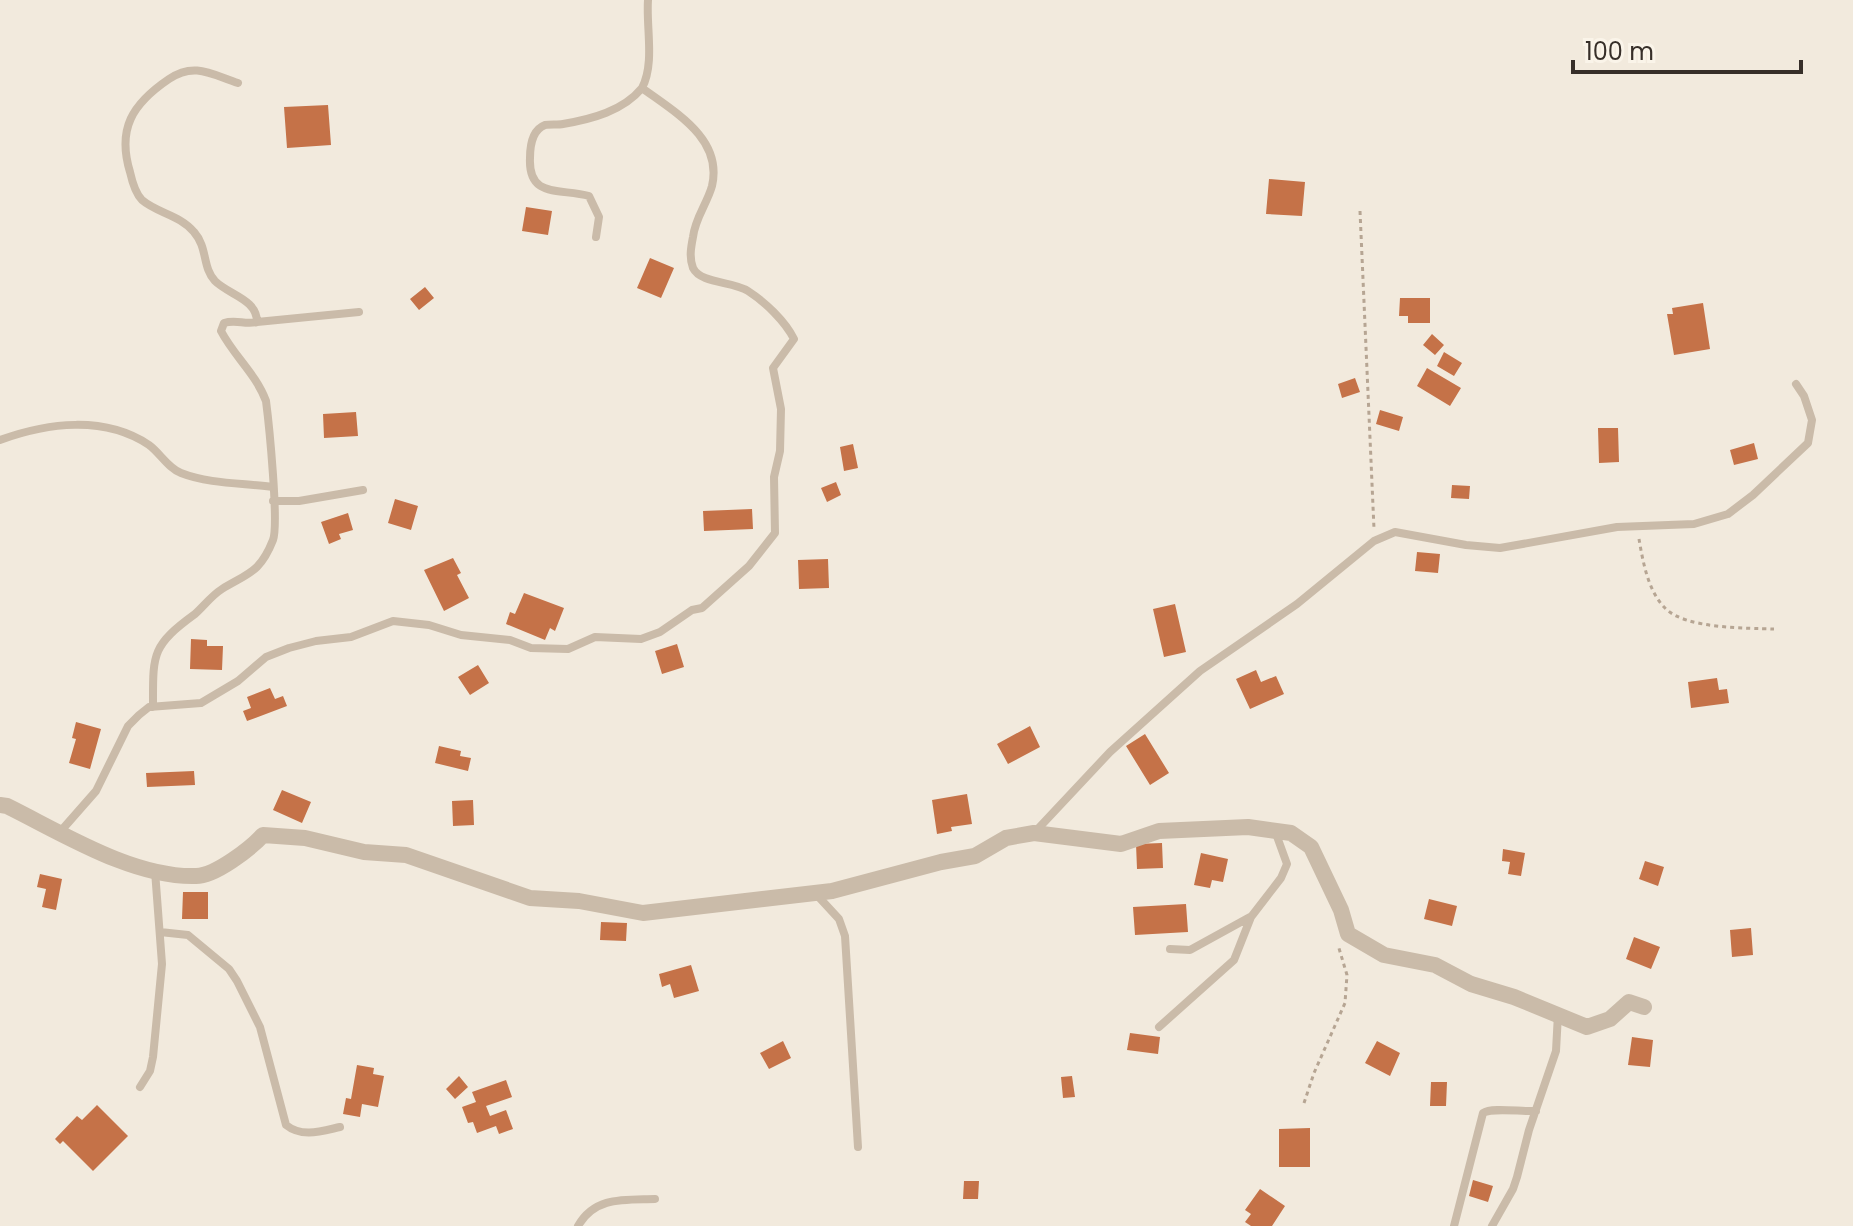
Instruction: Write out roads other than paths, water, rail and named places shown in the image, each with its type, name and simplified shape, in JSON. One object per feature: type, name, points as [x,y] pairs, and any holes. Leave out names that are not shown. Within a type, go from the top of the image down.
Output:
[{"type":"street","points":[[0,805],[122,863],[155,870],[198,877],[251,848],[263,835],[305,838],[364,852],[406,855],[530,898],[579,901],[643,913],[832,891],[975,856],[1006,838],[1034,833],[1121,844],[1159,831],[1248,827],[1291,833],[1311,847],[1341,910],[1348,934],[1384,955],[1435,965],[1471,984],[1587,1027],[1610,1019],[1629,1002],[1644,1007]]},
{"type":"lane","points":[[596,237],[599,217],[589,196],[541,189],[535,183],[530,172],[531,144],[536,132],[544,125],[581,121],[604,113],[622,106],[642,88],[648,59],[648,0]]},
{"type":"lane","points":[[238,83],[202,70],[185,70],[166,81],[127,123],[125,156],[136,192],[143,201],[191,227],[202,241],[208,269],[215,280],[253,307],[257,322]]},
{"type":"lane","points":[[60,832],[96,791],[128,726],[139,715],[153,707],[201,703],[238,681],[266,657],[316,641],[351,637],[393,621],[429,625],[461,635],[495,637],[531,648],[551,650],[568,649],[595,637],[627,641],[641,639],[660,632],[692,610],[702,608],[749,566],[767,544],[775,533],[774,477],[781,430],[781,409],[773,368],[794,339],[789,330],[746,290],[702,277],[694,270],[691,259],[694,224],[711,188],[714,159],[701,136],[642,88]]},
{"type":"lane","points":[[153,707],[154,661],[165,637],[214,595],[248,577],[274,537],[266,401],[262,389],[234,354],[221,331],[224,323],[233,320],[250,324],[359,312]]},
{"type":"lane","points":[[1034,833],[1110,752],[1200,671],[1297,604],[1374,541],[1395,532],[1500,548],[1592,531],[1694,524],[1728,514],[1808,443],[1812,420],[1804,396],[1796,384]]},
{"type":"lane","points":[[0,440],[47,425],[110,428],[150,446],[177,472],[273,487]]},
{"type":"lane","points":[[273,501],[299,501],[363,490]]},
{"type":"lane","points":[[1159,1027],[1234,960],[1251,917],[1281,878],[1287,864],[1275,831]]},
{"type":"lane","points":[[140,1087],[150,1071],[153,1057],[162,964],[155,870]]},
{"type":"lane","points":[[815,893],[839,919],[845,936],[858,1147]]},
{"type":"lane","points":[[1170,949],[1190,950],[1251,917]]},
{"type":"lane","points":[[160,932],[188,935],[229,969],[237,981],[260,1027],[286,1125],[293,1131],[305,1133],[340,1127]]},
{"type":"lane","points":[[1492,1226],[1513,1189],[1556,1051],[1558,1014]]},
{"type":"lane","points":[[1454,1226],[1483,1113],[1489,1110],[1536,1111]]},
{"type":"lane","points":[[578,1226],[594,1207],[603,1202],[655,1199]]}]
